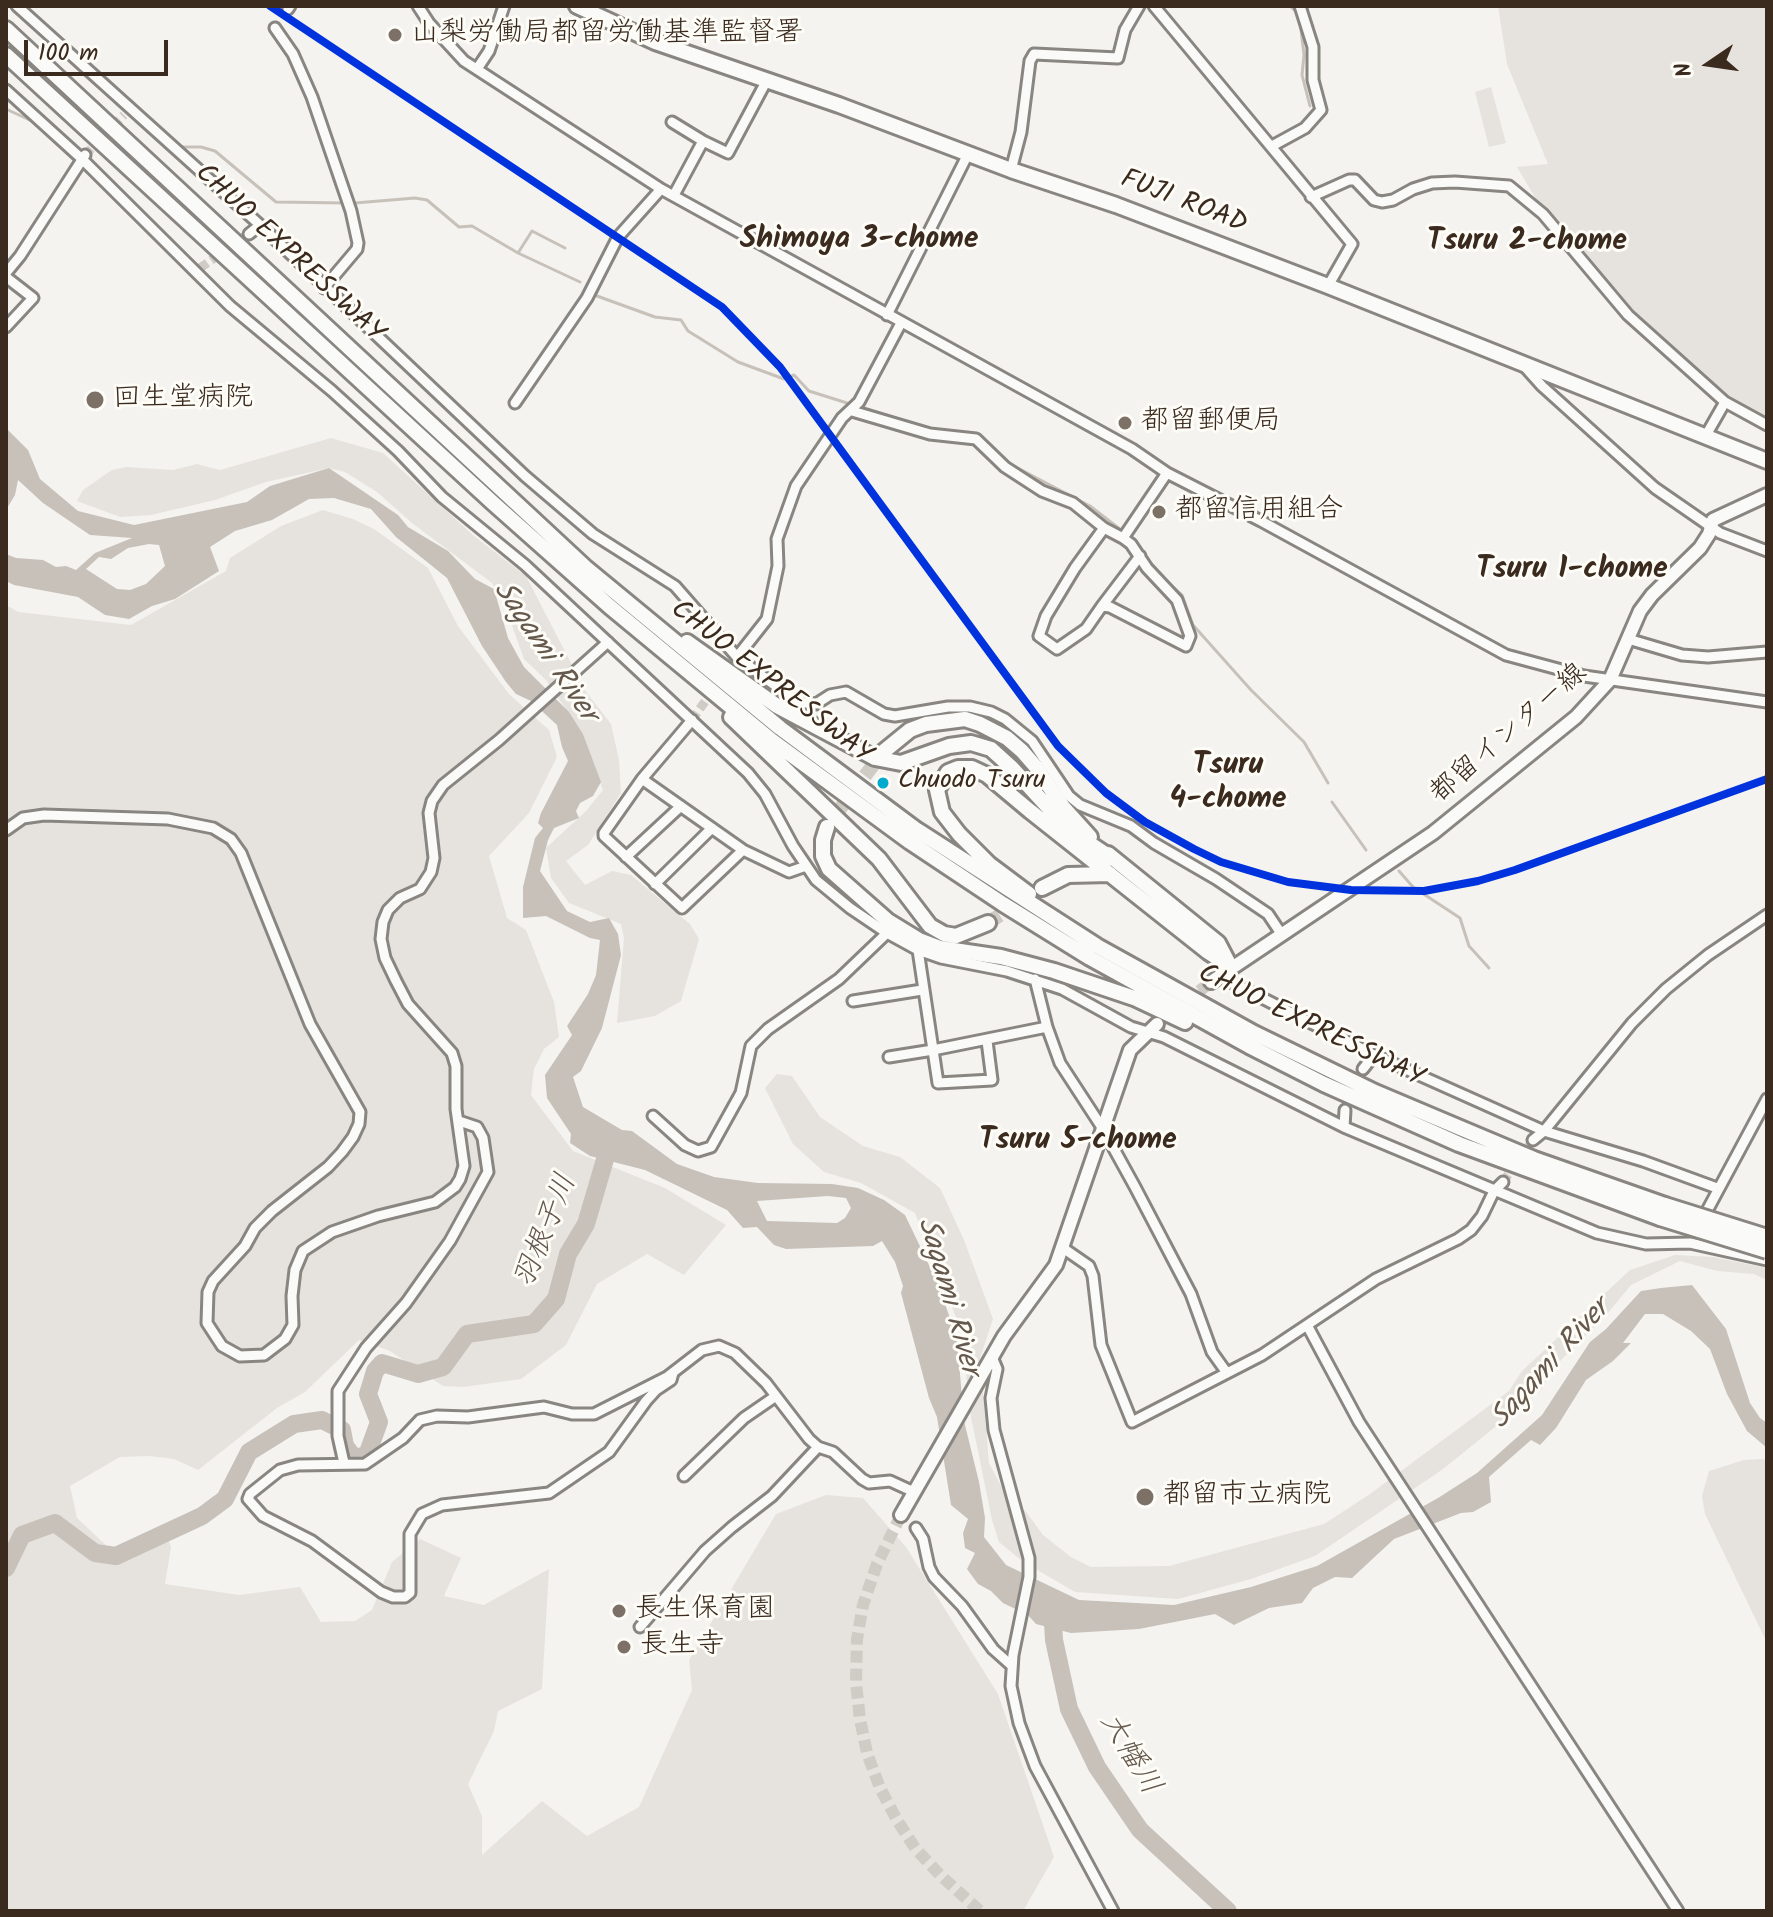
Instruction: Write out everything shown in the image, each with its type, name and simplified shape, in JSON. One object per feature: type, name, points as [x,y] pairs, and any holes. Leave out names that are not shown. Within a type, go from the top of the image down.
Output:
[{"type":"highway","name":"FUJI ROAD","points":[[577,6],[655,42],[877,118],[1328,286],[1767,461]]},
{"type":"highway","name":"CHUO EXPRESSWAY","points":[[6,29],[586,568],[658,630],[849,781],[1010,892],[1148,976],[1254,1033],[1375,1092],[1662,1212],[1767,1237]]},
{"type":"highway","name":"CHUO EXPRESSWAY","points":[[6,55],[493,503],[649,640],[829,785],[1003,904],[1142,988],[1324,1084],[1459,1144],[1767,1251]]},
{"type":"highway","points":[[586,568],[777,706],[875,758],[901,763],[949,746],[971,743],[991,749],[1068,829],[1112,867]]},
{"type":"highway","points":[[649,640],[879,859],[930,926],[944,934],[956,936],[988,923]]},
{"type":"highway","points":[[883,752],[910,730],[926,724],[965,719],[993,729],[1022,751],[1036,767],[1063,807],[1112,867]]},
{"type":"highway","points":[[1148,976],[989,864],[959,834],[942,812],[937,798],[939,783],[948,772],[972,768],[987,775],[1218,943],[1220,975]]},
{"type":"highway","points":[[827,827],[823,856],[829,869],[888,921],[919,940],[940,948],[1026,962],[1134,998],[1324,1084]]},
{"type":"highway","points":[[1042,888],[1068,875],[1112,867]]},
{"type":"main road","name":"都留インター線","points":[[1220,975],[1433,833],[1576,717],[1610,680],[1645,603],[1706,541],[1717,516],[1767,495]]},
{"type":"main road","points":[[901,1515],[982,1373],[1056,1265],[1130,1050],[1152,1028]]},
{"type":"street","points":[[17,6],[127,112],[260,225],[525,476],[582,524],[675,586],[737,657],[797,702],[816,704],[837,692],[846,692],[884,714],[895,716],[948,707],[970,707],[991,712],[1032,741],[1069,796],[1080,805],[1131,826],[1216,879],[1268,914],[1282,935]]},
{"type":"street","points":[[418,6],[464,61],[661,189],[1132,449],[1167,473],[1506,655],[1574,674],[1767,702]]},
{"type":"street","points":[[477,69],[489,51],[504,6]]},
{"type":"street","points":[[1011,170],[1021,132],[1030,61],[1034,54],[1118,58],[1125,30],[1139,6]]},
{"type":"street","points":[[1154,6],[1352,244],[1328,286]]},
{"type":"street","points":[[1272,146],[1305,128],[1321,110],[1313,80],[1313,47],[1300,6]]},
{"type":"street","points":[[275,28],[293,54],[312,97],[351,211],[358,243],[357,249],[324,288]]},
{"type":"street","points":[[672,122],[728,153],[767,80]]},
{"type":"street","points":[[6,90],[84,157],[230,306],[332,391],[398,451],[442,497],[525,565],[748,773],[765,794],[816,880],[887,933],[918,950],[1035,979],[1062,989],[1131,1027],[1152,1028],[1344,1127],[1597,1233],[1646,1244],[1690,1243],[1767,1260]]},
{"type":"street","points":[[674,195],[703,141]]},
{"type":"street","points":[[887,315],[968,154]]},
{"type":"street","points":[[6,327],[33,298],[6,275],[84,157]]},
{"type":"street","points":[[1311,197],[1349,180],[1355,180],[1374,200],[1382,202],[1432,183],[1509,186],[1543,214],[1628,315],[1725,402],[1767,425]]},
{"type":"street","points":[[515,403],[587,298],[618,237],[661,189]]},
{"type":"street","points":[[249,234],[260,225]]},
{"type":"street","points":[[737,657],[767,619],[778,566],[777,539],[796,486],[842,418],[852,411],[901,323]]},
{"type":"street","points":[[1525,367],[1655,488],[1710,527],[1767,551]]},
{"type":"street","points":[[1705,437],[1725,402]]},
{"type":"street","points":[[852,411],[930,434],[976,439],[1005,467],[1042,491],[1073,503],[1104,528],[1123,538],[1177,600],[1190,636],[1186,646],[1110,607],[1102,606]]},
{"type":"street","points":[[1123,538],[1167,473]]},
{"type":"street","points":[[1104,528],[1046,616],[1039,636],[1057,649],[1086,629],[1140,556]]},
{"type":"street","points":[[1628,639],[1682,655],[1708,657],[1767,652]]},
{"type":"street","points":[[6,830],[23,818],[44,815],[137,817],[195,823],[213,828],[231,839],[248,869],[300,1000],[360,1112],[353,1137],[328,1167],[255,1228],[236,1259],[213,1281],[208,1292],[207,1323],[222,1346],[240,1356],[264,1355],[285,1339],[293,1325],[295,1270],[303,1251],[332,1232],[378,1216],[435,1202],[455,1187],[464,1166],[454,1091],[456,1066],[452,1053],[408,1004],[385,958],[381,939],[383,922],[388,910],[400,898],[420,889],[431,872],[434,858],[429,813],[432,801],[443,785],[499,740],[608,642]]},
{"type":"street","points":[[692,720],[642,779],[604,836],[682,908],[743,850]]},
{"type":"street","points":[[642,779],[743,850],[789,872],[806,866]]},
{"type":"street","points":[[626,857],[681,806]]},
{"type":"street","points":[[655,884],[712,828]]},
{"type":"street","points":[[1533,1140],[1544,1131],[1632,1023],[1666,989],[1708,955],[1767,915]]},
{"type":"street","points":[[653,1116],[685,1145],[698,1151],[711,1147],[741,1093],[751,1046],[768,1029],[839,979],[887,933]]},
{"type":"street","points":[[918,950],[938,1083],[992,1080],[987,1041]]},
{"type":"street","points":[[1220,975],[1374,1055],[1544,1131],[1643,1161],[1717,1188]]},
{"type":"street","points":[[1035,979],[1060,1063],[1103,1129],[1185,1281],[1212,1352],[1227,1373]]},
{"type":"street","points":[[853,1001],[922,990]]},
{"type":"street","points":[[889,1057],[987,1041],[1047,1027]]},
{"type":"street","points":[[1363,1069],[1374,1055]]},
{"type":"street","points":[[1690,1243],[1767,1099]]},
{"type":"street","points":[[1344,1127],[1345,1110]]},
{"type":"street","points":[[344,1463],[338,1436],[338,1391],[366,1348],[406,1303],[450,1241],[488,1172],[483,1138],[477,1127],[459,1121]]},
{"type":"street","points":[[1063,1248],[1089,1266],[1093,1276],[1101,1345],[1132,1422],[1262,1355],[1376,1279],[1471,1230],[1494,1191],[1503,1182]]},
{"type":"street","points":[[1307,1325],[1359,1422],[1678,1911]]},
{"type":"street","points":[[673,1373],[671,1380],[646,1401],[609,1452],[549,1493],[442,1505],[422,1514],[410,1534],[410,1593],[405,1597],[393,1597],[381,1592],[312,1541],[263,1516],[248,1499],[280,1470],[298,1465],[365,1464],[403,1438],[420,1420],[544,1407],[572,1414],[594,1414],[638,1394],[673,1373],[702,1350],[719,1346],[735,1353],[818,1447],[833,1452],[869,1483],[890,1481],[916,1489]]},
{"type":"street","points":[[992,1357],[997,1369],[991,1398],[994,1430],[1029,1558],[1029,1577],[1013,1655],[1011,1686],[1027,1747],[1113,1911]]},
{"type":"street","points":[[684,1476],[744,1418],[776,1396]]},
{"type":"street","points":[[640,1627],[705,1551],[772,1496],[818,1447]]},
{"type":"street","points":[[916,1528],[923,1539],[934,1577],[962,1606],[993,1649],[1012,1666]]},
{"type":"shaded area","points":[[1498,6],[1767,6],[1767,422],[1705,385],[1557,234],[1517,167],[1548,164],[1507,64]]},
{"type":"shaded area","points":[[1491,87],[1506,143],[1489,147],[1475,92]]},
{"type":"shaded area","points":[[6,428],[28,450],[40,479],[78,511],[134,525],[247,502],[270,486],[329,468],[398,515],[408,527],[448,551],[475,579],[494,589],[508,638],[524,667],[569,712],[583,734],[601,782],[593,796],[580,803],[576,811],[579,818],[554,828],[540,871],[567,911],[590,922],[609,918],[618,934],[621,955],[602,1028],[581,1071],[573,1077],[583,1107],[622,1130],[632,1131],[677,1164],[714,1177],[758,1183],[832,1184],[858,1188],[884,1200],[905,1215],[939,1286],[957,1339],[964,1421],[979,1482],[985,1518],[984,1537],[1006,1565],[1079,1600],[1174,1605],[1251,1587],[1317,1566],[1477,1473],[1542,1415],[1590,1342],[1641,1291],[1692,1285],[1726,1329],[1750,1403],[1767,1423],[1767,1448],[1747,1431],[1727,1394],[1710,1349],[1691,1331],[1663,1314],[1645,1314],[1623,1343],[1631,1343],[1613,1361],[1586,1380],[1556,1428],[1540,1445],[1531,1440],[1489,1477],[1491,1502],[1473,1512],[1461,1513],[1394,1539],[1352,1578],[1335,1577],[1313,1588],[1302,1603],[1269,1608],[1234,1625],[1215,1614],[1139,1629],[1071,1633],[1036,1624],[1028,1615],[1003,1603],[978,1584],[967,1569],[975,1553],[965,1548],[963,1533],[968,1519],[951,1505],[937,1417],[901,1293],[903,1286],[895,1262],[882,1241],[873,1246],[786,1249],[774,1245],[757,1227],[743,1228],[727,1210],[645,1170],[590,1156],[570,1143],[571,1134],[547,1098],[545,1075],[572,1035],[567,1026],[588,994],[596,975],[600,940],[546,916],[523,918],[523,887],[535,838],[543,828],[538,823],[568,761],[557,725],[531,701],[516,694],[506,682],[482,646],[447,578],[396,537],[371,509],[334,498],[309,499],[272,520],[235,531],[210,547],[219,571],[175,599],[152,606],[129,619],[105,615],[78,597],[6,581],[6,554],[76,570],[95,553],[132,538],[90,535],[43,503],[18,480],[15,495],[6,510]],"holes":[[[159,545],[165,566],[146,584],[130,590],[117,589],[86,569],[99,557],[111,559],[128,548]],[[828,1196],[846,1198],[851,1208],[845,1218],[837,1223],[767,1221],[757,1201]]]},
{"type":"shaded area","points":[[331,438],[383,453],[474,536],[526,576],[586,692],[611,724],[619,760],[621,793],[588,845],[566,861],[585,885],[612,871],[631,875],[690,924],[699,939],[681,1001],[655,1016],[617,1023],[624,938],[621,924],[569,903],[551,878],[546,848],[586,811],[603,790],[583,734],[546,680],[524,659],[505,606],[492,583],[412,523],[377,492],[345,472],[329,468],[266,482],[215,500],[151,515],[120,517],[77,501],[83,490],[112,470],[126,467],[173,470],[197,464],[220,470]]},
{"type":"shaded area","points":[[323,510],[374,529],[428,568],[458,626],[509,694],[549,730],[557,757],[529,813],[489,856],[507,918],[526,930],[554,1002],[559,1037],[544,1049],[534,1069],[531,1095],[573,1151],[665,1188],[726,1225],[684,1275],[647,1254],[597,1284],[566,1345],[521,1379],[463,1387],[443,1386],[390,1351],[359,1340],[305,1392],[277,1408],[198,1470],[174,1459],[120,1457],[70,1486],[77,1518],[110,1549],[167,1535],[171,1547],[165,1584],[239,1595],[300,1587],[321,1622],[355,1621],[372,1610],[392,1562],[420,1539],[461,1558],[444,1596],[484,1605],[549,1569],[542,1689],[498,1711],[494,1731],[468,1784],[482,1816],[482,1855],[542,1801],[587,1836],[639,1807],[692,1690],[689,1660],[776,1514],[826,1495],[863,1498],[906,1547],[998,1694],[1054,1857],[1023,1911],[6,1911],[6,605],[18,612],[131,625],[226,571],[230,558],[281,526]]},
{"type":"shaded area","points":[[777,1074],[792,1076],[820,1117],[863,1146],[900,1157],[940,1188],[964,1240],[993,1319],[980,1358],[989,1463],[1002,1488],[1027,1513],[1043,1535],[1071,1557],[1091,1567],[1169,1566],[1324,1524],[1370,1494],[1509,1391],[1522,1371],[1630,1270],[1675,1255],[1713,1257],[1767,1268],[1767,1280],[1754,1274],[1717,1271],[1680,1261],[1631,1285],[1556,1365],[1541,1390],[1443,1469],[1315,1556],[1251,1579],[1178,1599],[1075,1592],[1022,1561],[999,1542],[971,1417],[961,1330],[915,1213],[861,1183],[824,1172],[793,1144],[765,1088]]},
{"type":"shaded area","points":[[1744,1460],[1767,1461],[1767,1643],[1705,1514],[1702,1496],[1709,1471]]},
{"type":"waterway","points":[[1246,6],[1251,6]]},
{"type":"waterway","points":[[1290,6],[1297,12],[1300,21],[1304,55],[1302,75],[1310,106]]},
{"type":"waterway","points":[[6,109],[34,122],[73,159]]},
{"type":"waterway","points":[[179,147],[201,147],[215,151],[276,202],[344,203]]},
{"type":"waterway","points":[[355,203],[415,198],[427,200],[459,227],[472,226],[518,253],[580,282]]},
{"type":"waterway","points":[[518,253],[532,231],[565,248]]},
{"type":"waterway","points":[[597,296],[655,317],[681,320],[688,331],[738,362],[784,379],[794,375],[809,391],[847,403]]},
{"type":"waterway","points":[[864,408],[934,430],[978,436]]},
{"type":"waterway","points":[[993,449],[1010,464],[1090,506],[1138,546]]},
{"type":"waterway","points":[[1165,580],[1182,595],[1193,625],[1251,690],[1304,742],[1328,783]]},
{"type":"waterway","points":[[1332,802],[1366,850]]},
{"type":"waterway","points":[[1399,871],[1413,887],[1460,918],[1469,946],[1489,968]]},
{"type":"waterway","name":"羽根子川","points":[[6,1568],[22,1535],[55,1523],[95,1553],[116,1556],[202,1516],[225,1499],[249,1452],[294,1424],[322,1420],[342,1430],[345,1446],[354,1458],[367,1455],[379,1422],[368,1394],[375,1371],[382,1363],[418,1374],[443,1367],[467,1334],[534,1324],[556,1299],[568,1254],[586,1224],[611,1139]]},
{"type":"waterway","name":"大幡川","points":[[1052,1605],[1054,1640],[1069,1709],[1097,1767],[1140,1830],[1228,1911]]},
{"type":"tunnel","points":[[85,155],[124,115]]},
{"type":"tunnel","points":[[200,268],[249,234]]},
{"type":"tunnel","points":[[692,720],[713,690]]},
{"type":"tunnel","points":[[827,826],[883,752]]},
{"type":"tunnel","points":[[988,923],[1018,903]]},
{"type":"tunnel","points":[[1185,1002],[1211,982]]},
{"type":"tunnel","points":[[1503,1182],[1533,1140]]},
{"type":"tunnel","points":[[901,1515],[877,1564],[863,1605],[857,1639],[856,1683],[860,1719],[867,1753],[880,1788],[897,1820],[915,1848],[980,1911]]},
{"type":"transit line","points":[[270,6],[722,307],[780,367],[1058,746],[1106,793],[1145,822],[1194,849],[1221,862],[1288,882],[1351,890],[1424,891],[1515,870],[1767,779]]},
{"type":"place","name":"山梨労働局都留労働基準監督署","points":[[395,35]]},
{"type":"place","name":"回生堂病院","points":[[95,400]]},
{"type":"place","name":"都留郵便局","points":[[1125,423]]},
{"type":"place","name":"都留信用組合","points":[[1159,512]]},
{"type":"place","name":"Chuodo Tsuru","points":[[883,783]]},
{"type":"place","name":"都留市立病院","points":[[1145,1497]]},
{"type":"place","name":"長生保育園","points":[[619,1611]]},
{"type":"place","name":"長生寺","points":[[624,1647]]},
{"type":"district","name":"Shimoya 3-chome","points":[[859,242]]},
{"type":"district","name":"Tsuru 2-chome","points":[[1527,244]]},
{"type":"district","name":"Tsuru 1-chome","points":[[1572,572]]},
{"type":"district","name":"Tsuru 4-chome","points":[[1228,785]]},
{"type":"district","name":"Tsuru 5-chome","points":[[1078,1143]]},
{"type":"water label","name":"Sagami River","points":[[543,653]]},
{"type":"water label","name":"Sagami River","points":[[946,1297]]},
{"type":"water label","name":"Sagami River","points":[[1552,1366]]}]
